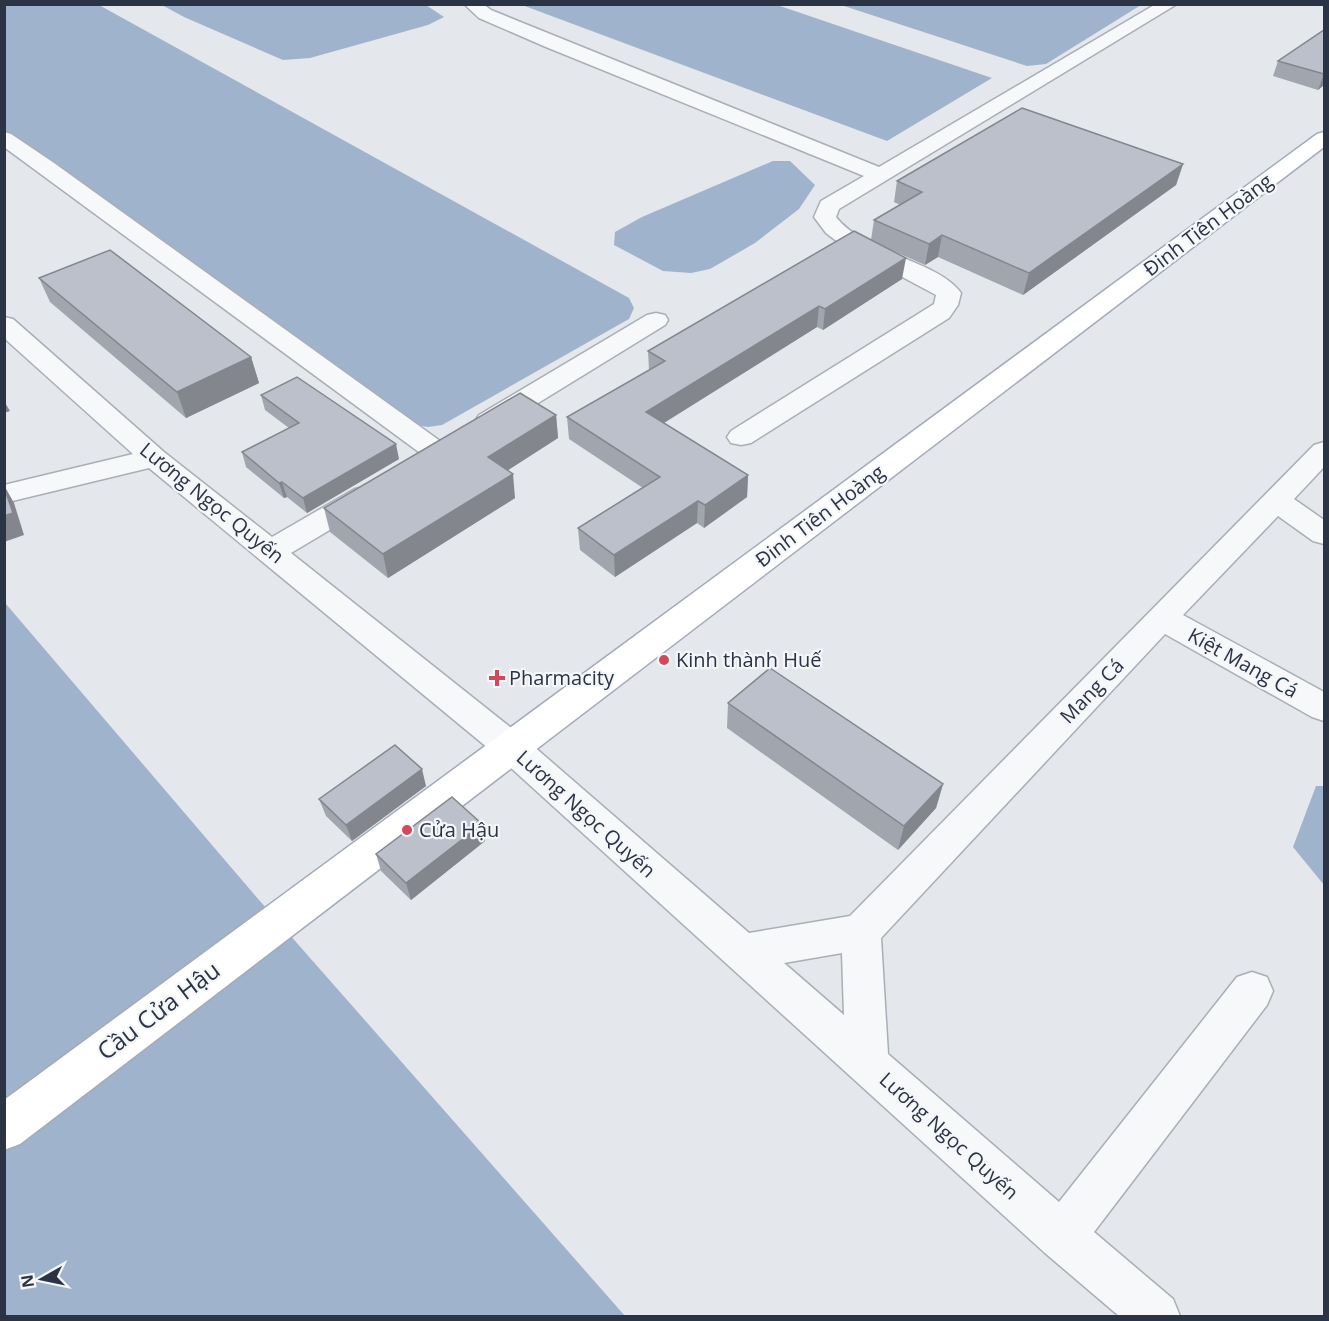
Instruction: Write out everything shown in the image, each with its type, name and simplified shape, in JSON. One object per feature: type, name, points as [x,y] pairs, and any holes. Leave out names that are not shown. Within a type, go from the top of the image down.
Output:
[{"type":"main road","name":"Đinh Tiên Hoàng","points":[[314,895],[1324,138]]},
{"type":"main road","name":"Cầu Cửa Hậu","points":[[4,1128],[314,895]]},
{"type":"street","points":[[471,4],[485,14],[552,43],[880,175]]},
{"type":"street","points":[[741,437],[940,313],[946,305],[950,293],[935,281],[844,239],[830,227],[825,217],[829,206],[1169,4]]},
{"type":"street","points":[[4,138],[47,166],[444,448],[656,320]]},
{"type":"street","name":"Lương Ngọc Quyến","points":[[4,324],[154,458],[512,748],[1156,1317]]},
{"type":"street","name":"Mang Cá","points":[[861,932],[1161,618],[1323,456]]},
{"type":"street","points":[[4,494],[154,458]]},
{"type":"street","points":[[271,551],[388,482]]},
{"type":"street","points":[[1276,501],[1324,534]]},
{"type":"street","name":"Kiệt Mang Cá","points":[[1161,618],[1324,708]]},
{"type":"street","points":[[742,952],[861,932],[867,1063]]},
{"type":"street","points":[[1062,1236],[1252,991]]},
{"type":"water","points":[[5,5],[99,5],[629,298],[634,308],[629,319],[442,425],[428,427],[415,425],[5,136]]},
{"type":"water","points":[[162,5],[426,5],[444,17],[428,25],[310,58],[283,60],[184,17]]},
{"type":"water","points":[[522,5],[777,5],[992,78],[887,141]]},
{"type":"water","points":[[841,5],[1141,5],[1046,64],[1027,66]]},
{"type":"water","points":[[773,161],[790,161],[815,185],[799,209],[755,243],[710,269],[691,273],[663,271],[614,245],[615,232],[642,217]]},
{"type":"water","points":[[6,604],[253,893],[625,1316],[5,1316]]},
{"type":"water","points":[[1316,786],[1324,786],[1324,885],[1293,847]]},
{"type":"building","points":[[1324,30],[1324,74],[1278,61]]},
{"type":"building","points":[[1022,108],[1183,164],[1029,273],[942,235],[929,244],[874,220],[922,192],[897,181]]},
{"type":"building","points":[[854,231],[906,258],[825,309],[819,306],[646,412],[748,475],[705,505],[698,501],[614,555],[578,528],[660,477],[567,417],[665,361],[648,351]]},
{"type":"building","points":[[110,250],[251,357],[177,392],[39,278]]},
{"type":"building","points":[[297,377],[396,444],[303,498],[282,482],[279,483],[242,452],[299,423],[261,395]]},
{"type":"building","points":[[520,393],[556,415],[488,457],[513,474],[383,554],[324,508]]},
{"type":"building","points":[[4,487],[13,513],[4,516]]},
{"type":"building","points":[[770,668],[943,784],[904,826],[728,703]]},
{"type":"building","points":[[395,745],[422,769],[346,825],[319,799]]},
{"type":"building","points":[[452,797],[482,824],[406,883],[376,854]]},
{"type":"place","name":"Kinh thành Huế","points":[[664,660]]},
{"type":"place","name":"Pharmacity","points":[[497,678]]},
{"type":"place","name":"Cửa Hậu","points":[[407,830]]}]
